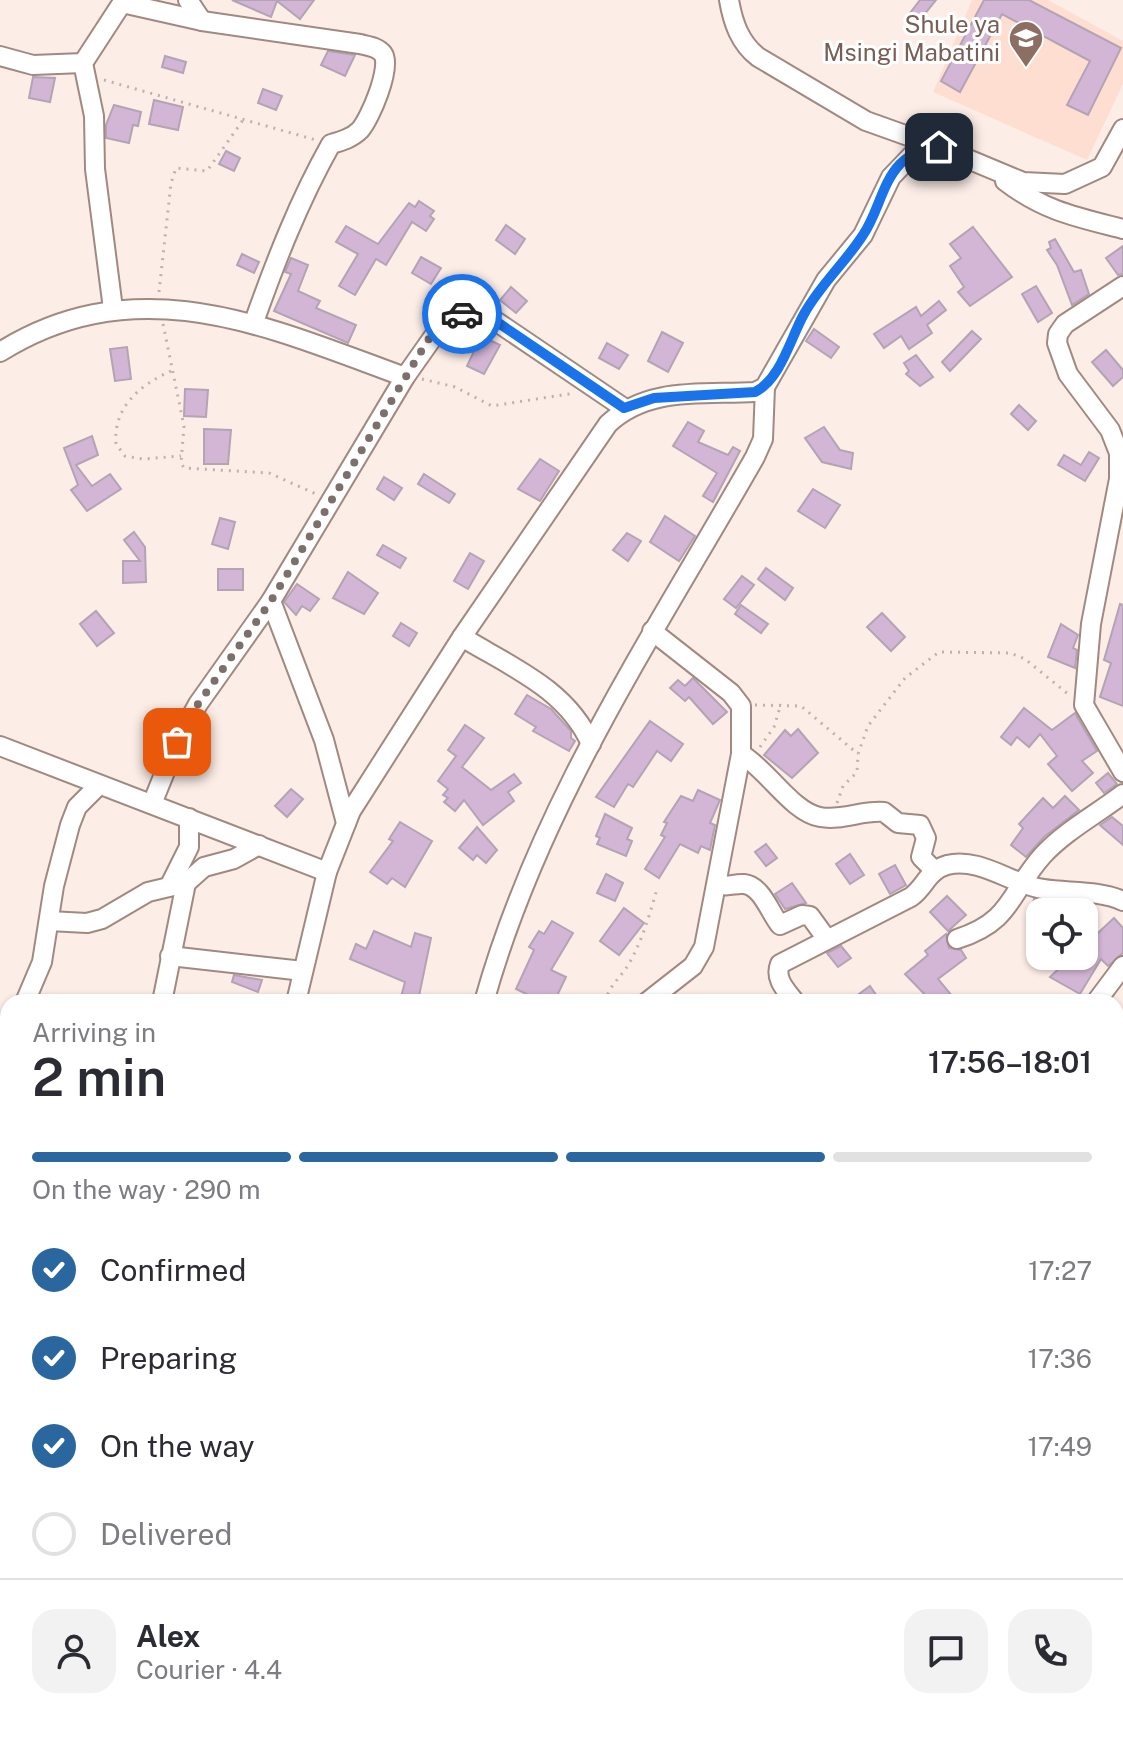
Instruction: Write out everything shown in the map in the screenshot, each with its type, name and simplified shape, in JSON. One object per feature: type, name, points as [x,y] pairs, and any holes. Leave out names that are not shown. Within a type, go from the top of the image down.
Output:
[{"type":"street","points":[[188,0],[202,21]]},
{"type":"street","points":[[729,0],[739,35],[746,48],[758,57],[866,121],[939,147],[993,172],[1042,186],[1065,184],[1102,167],[1123,129]]},
{"type":"street","points":[[113,309],[95,169],[94,116],[83,63],[119,1],[202,21],[286,36],[331,39],[378,49],[385,55],[387,65],[371,114],[350,138],[331,144],[285,234],[254,322]]},
{"type":"street","points":[[0,56],[33,65],[83,63]]},
{"type":"street","points":[[487,994],[535,861],[559,805],[652,631],[755,457],[763,439],[765,387],[819,291],[863,235],[891,177],[915,152],[939,147]]},
{"type":"street","points":[[993,172],[1031,201],[1055,212],[1123,229]]},
{"type":"street","points":[[1123,286],[1084,309],[1058,334],[1060,355],[1068,374],[1110,430],[1119,453],[1119,479],[1091,624],[1084,705],[1123,772]]},
{"type":"street","points":[[0,352],[74,319],[113,309],[159,308],[207,312],[254,322],[405,377]]},
{"type":"street","points":[[152,804],[177,742],[198,704],[271,601],[405,377],[443,323],[462,314],[494,320],[624,408]]},
{"type":"street","points":[[298,994],[327,872],[346,823],[462,637],[608,424],[624,408],[654,398],[755,392],[765,387]]},
{"type":"street","points":[[271,601],[324,740],[346,823]]},
{"type":"street","points":[[652,631],[731,693],[741,706],[746,757],[699,958],[656,994]]},
{"type":"street","points":[[462,637],[526,674],[570,707],[591,744]]},
{"type":"street","points":[[0,746],[327,872]]},
{"type":"street","points":[[746,757],[806,813],[834,818],[884,812],[898,823],[920,825],[926,838],[921,857],[935,871]]},
{"type":"street","points":[[28,994],[42,962],[70,825],[77,807],[99,785]]},
{"type":"street","points":[[957,939],[984,929],[1002,915],[1049,849],[1123,794]]},
{"type":"street","points":[[163,994],[178,884],[190,844],[189,818]]},
{"type":"street","points":[[49,921],[72,924],[102,919],[148,892],[178,884],[204,867],[234,859],[259,845]]},
{"type":"street","points":[[789,994],[777,972],[780,964],[911,897],[924,878],[935,871],[964,862],[1044,889],[1108,896],[1123,901]]},
{"type":"street","points":[[718,884],[754,888],[780,925],[810,916],[826,938]]},
{"type":"street","points":[[170,956],[303,971]]},
{"type":"street","points":[[1102,994],[1123,966]]},
{"type":"path","points":[[83,63],[97,77],[112,84],[331,144]]},
{"type":"path","points":[[243,120],[207,171],[182,166],[173,174],[159,308],[184,426],[181,456],[184,468],[269,473],[330,502]]},
{"type":"path","points":[[171,371],[135,392],[119,422],[116,444],[125,456],[143,459],[181,456]]},
{"type":"path","points":[[405,377],[455,387],[492,406],[594,388]]},
{"type":"path","points":[[834,818],[843,786],[857,772],[858,754],[868,726],[905,678],[939,652],[1010,653],[1025,659],[1084,705]]},
{"type":"path","points":[[746,757],[769,735],[781,704]]},
{"type":"path","points":[[741,706],[801,706],[858,754]]},
{"type":"path","points":[[608,994],[611,983],[624,973],[632,958],[657,889]]},
{"type":"shaded area","points":[[972,0],[1048,0],[1123,41],[1123,84],[1087,160],[933,92]]},
{"type":"building","points":[[232,0],[314,0],[300,19],[277,1],[271,17]]},
{"type":"building","points":[[920,0],[936,0],[919,21],[910,13]]},
{"type":"building","points":[[984,0],[1029,0],[1121,48],[1088,115],[1067,105],[1090,61],[1002,14],[960,92],[941,81]]},
{"type":"building","points":[[328,51],[355,55],[345,76],[321,65]]},
{"type":"building","points":[[165,56],[186,62],[183,73],[162,67]]},
{"type":"building","points":[[33,77],[55,78],[50,102],[29,98]]},
{"type":"building","points":[[263,89],[282,96],[276,110],[258,103]]},
{"type":"building","points":[[154,100],[183,107],[178,130],[149,124]]},
{"type":"building","points":[[114,105],[141,112],[138,126],[133,125],[129,143],[106,138],[106,125]]},
{"type":"building","points":[[226,151],[240,158],[234,171],[219,164]]},
{"type":"building","points":[[419,201],[434,211],[430,216],[434,219],[426,231],[412,222],[386,265],[376,259],[355,295],[339,286],[358,254],[336,242],[346,226],[378,244],[409,203],[415,207]]},
{"type":"building","points":[[506,225],[525,239],[515,254],[496,240]]},
{"type":"building","points":[[973,227],[1012,277],[970,306],[958,292],[964,287],[950,266],[961,258],[950,244]]},
{"type":"building","points":[[1055,239],[1074,272],[1081,270],[1089,294],[1072,305],[1057,265],[1047,250],[1051,248],[1049,242]]},
{"type":"building","points":[[1123,246],[1123,274],[1118,275],[1106,258]]},
{"type":"building","points":[[242,254],[259,262],[254,273],[237,265]]},
{"type":"building","points":[[421,257],[441,268],[431,284],[412,273]]},
{"type":"building","points":[[291,258],[308,265],[298,291],[320,301],[316,308],[356,325],[348,343],[274,311],[291,274],[285,272]]},
{"type":"building","points":[[1036,286],[1052,313],[1038,322],[1022,294]]},
{"type":"building","points":[[511,287],[527,301],[516,313],[500,300]]},
{"type":"building","points":[[939,301],[946,310],[927,325],[932,333],[909,349],[901,336],[884,348],[874,334],[916,307],[921,316]]},
{"type":"building","points":[[814,329],[839,347],[831,358],[806,341]]},
{"type":"building","points":[[972,331],[981,339],[950,371],[942,362]]},
{"type":"building","points":[[662,332],[683,343],[668,372],[648,361]]},
{"type":"building","points":[[481,336],[500,345],[484,374],[467,366]]},
{"type":"building","points":[[607,343],[628,355],[619,369],[599,358]]},
{"type":"building","points":[[127,347],[131,379],[115,381],[110,349]]},
{"type":"building","points":[[1106,350],[1123,370],[1123,377],[1113,386],[1092,362]]},
{"type":"building","points":[[916,355],[933,377],[920,386],[906,374],[909,371],[904,363]]},
{"type":"building","points":[[185,389],[208,390],[206,417],[184,416]]},
{"type":"building","points":[[1019,405],[1036,421],[1028,430],[1011,414]]},
{"type":"building","points":[[688,422],[704,431],[698,442],[728,455],[733,447],[740,451],[713,502],[703,496],[717,473],[673,446]]},
{"type":"building","points":[[824,427],[840,450],[853,453],[851,469],[822,462],[805,438]]},
{"type":"building","points":[[204,429],[231,430],[228,464],[204,464]]},
{"type":"building","points":[[92,436],[98,455],[76,465],[92,486],[110,474],[121,489],[87,511],[71,490],[78,485],[64,448]]},
{"type":"building","points":[[1089,452],[1099,458],[1085,481],[1058,465],[1064,455],[1081,465]]},
{"type":"building","points":[[540,459],[559,471],[540,501],[518,489]]},
{"type":"building","points":[[424,474],[455,494],[449,503],[418,484]]},
{"type":"building","points":[[384,477],[402,488],[394,500],[377,489]]},
{"type":"building","points":[[813,489],[840,505],[825,528],[798,511]]},
{"type":"building","points":[[665,516],[695,536],[679,561],[650,542]]},
{"type":"building","points":[[220,518],[235,522],[228,549],[212,544]]},
{"type":"building","points":[[134,532],[145,547],[146,582],[123,583],[123,561],[140,561],[124,540]]},
{"type":"building","points":[[627,533],[641,541],[628,561],[613,550]]},
{"type":"building","points":[[383,545],[406,558],[400,568],[377,555]]},
{"type":"building","points":[[470,553],[484,561],[468,589],[454,581]]},
{"type":"building","points":[[766,568],[793,588],[785,600],[758,579]]},
{"type":"building","points":[[218,569],[243,569],[243,590],[218,590]]},
{"type":"building","points":[[348,572],[378,593],[364,614],[333,598]]},
{"type":"building","points":[[742,576],[754,585],[736,608],[724,599]]},
{"type":"building","points":[[297,584],[319,599],[310,611],[302,606],[296,615],[284,602]]},
{"type":"building","points":[[1120,604],[1123,605],[1123,706],[1100,697],[1111,663],[1104,660]]},
{"type":"building","points":[[741,605],[768,624],[761,633],[735,614]]},
{"type":"building","points":[[96,611],[114,633],[97,646],[80,624]]},
{"type":"building","points":[[882,613],[905,637],[891,651],[867,627]]},
{"type":"building","points":[[401,623],[417,633],[409,646],[393,636]]},
{"type":"building","points":[[1061,624],[1078,635],[1073,648],[1077,650],[1075,668],[1048,657]]},
{"type":"building","points":[[693,678],[727,712],[713,724],[689,697],[685,701],[670,688],[678,680],[685,686]]},
{"type":"building","points":[[527,695],[551,709],[571,731],[571,738],[575,741],[569,751],[533,731],[536,727],[515,714]]},
{"type":"building","points":[[1024,708],[1052,730],[1075,713],[1097,751],[1082,761],[1093,773],[1072,791],[1048,764],[1057,756],[1040,734],[1029,747],[1017,737],[1011,745],[1001,737]]},
{"type":"building","points":[[650,721],[683,744],[671,761],[657,751],[633,787],[628,784],[614,807],[596,797]]},
{"type":"building","points":[[465,725],[484,738],[462,767],[491,790],[514,774],[521,783],[508,792],[514,801],[483,825],[464,800],[455,811],[444,802],[448,798],[443,795],[448,789],[438,781],[456,756],[448,750]]},
{"type":"building","points":[[798,729],[818,753],[792,778],[764,755],[785,730],[791,736]]},
{"type":"building","points":[[1108,773],[1117,784],[1104,793],[1096,783]]},
{"type":"building","points":[[291,789],[303,799],[287,817],[275,806]]},
{"type":"building","points":[[698,790],[720,800],[710,823],[715,825],[710,850],[701,846],[698,853],[680,844],[659,878],[645,869],[665,837],[661,835],[667,823],[664,822],[681,796],[693,801]]},
{"type":"building","points":[[1065,796],[1079,810],[1044,837],[1026,857],[1011,845],[1023,828],[1019,824],[1043,798],[1053,808]]},
{"type":"building","points":[[605,814],[632,828],[627,839],[632,841],[626,856],[597,844],[600,838],[596,836]]},
{"type":"building","points":[[1112,817],[1123,826],[1123,845],[1100,825]]},
{"type":"building","points":[[400,822],[432,841],[405,887],[392,878],[387,884],[370,872],[393,841],[389,839]]},
{"type":"building","points":[[477,827],[497,850],[486,863],[477,855],[473,860],[459,848]]},
{"type":"building","points":[[766,844],[777,858],[766,866],[755,852]]},
{"type":"building","points":[[850,854],[864,875],[850,884],[836,864]]},
{"type":"building","points":[[895,865],[906,885],[890,894],[879,874]]},
{"type":"building","points":[[606,874],[623,883],[615,901],[597,893]]},
{"type":"building","points":[[792,883],[806,903],[785,909],[775,894]]},
{"type":"building","points":[[947,896],[966,915],[948,931],[930,912]]},
{"type":"building","points":[[624,908],[644,923],[619,955],[600,941]]},
{"type":"building","points":[[1114,918],[1123,928],[1123,953],[1108,966],[1101,959],[1098,964],[1098,933]]},
{"type":"building","points":[[552,921],[573,933],[551,970],[566,977],[558,994],[526,994],[516,989],[534,950],[529,947],[539,931],[544,934]]},
{"type":"building","points":[[374,931],[411,947],[415,933],[431,938],[419,994],[402,994],[405,982],[350,959],[356,944],[366,949]]},
{"type":"building","points":[[946,934],[949,948],[961,950],[966,958],[938,979],[950,994],[924,994],[905,974],[928,955],[925,951]]},
{"type":"building","points":[[841,946],[851,958],[838,967],[827,953]]},
{"type":"building","points":[[1057,970],[1094,970],[1080,994],[1050,977]]},
{"type":"building","points":[[234,975],[262,980],[258,992],[232,982]]},
{"type":"building","points":[[870,986],[876,994],[859,994]]},
{"type":"way so far","points":[[177,742],[198,704],[271,601],[428,340],[443,323],[462,314]]},
{"type":"place","name":"Shule ya Msingi Mabatini","points":[[1026,69]]},
{"type":"route","points":[[462,314],[494,320],[624,408],[654,398],[755,392],[765,387],[777,370],[804,313],[863,235],[891,177],[915,152],[939,147]]}]
